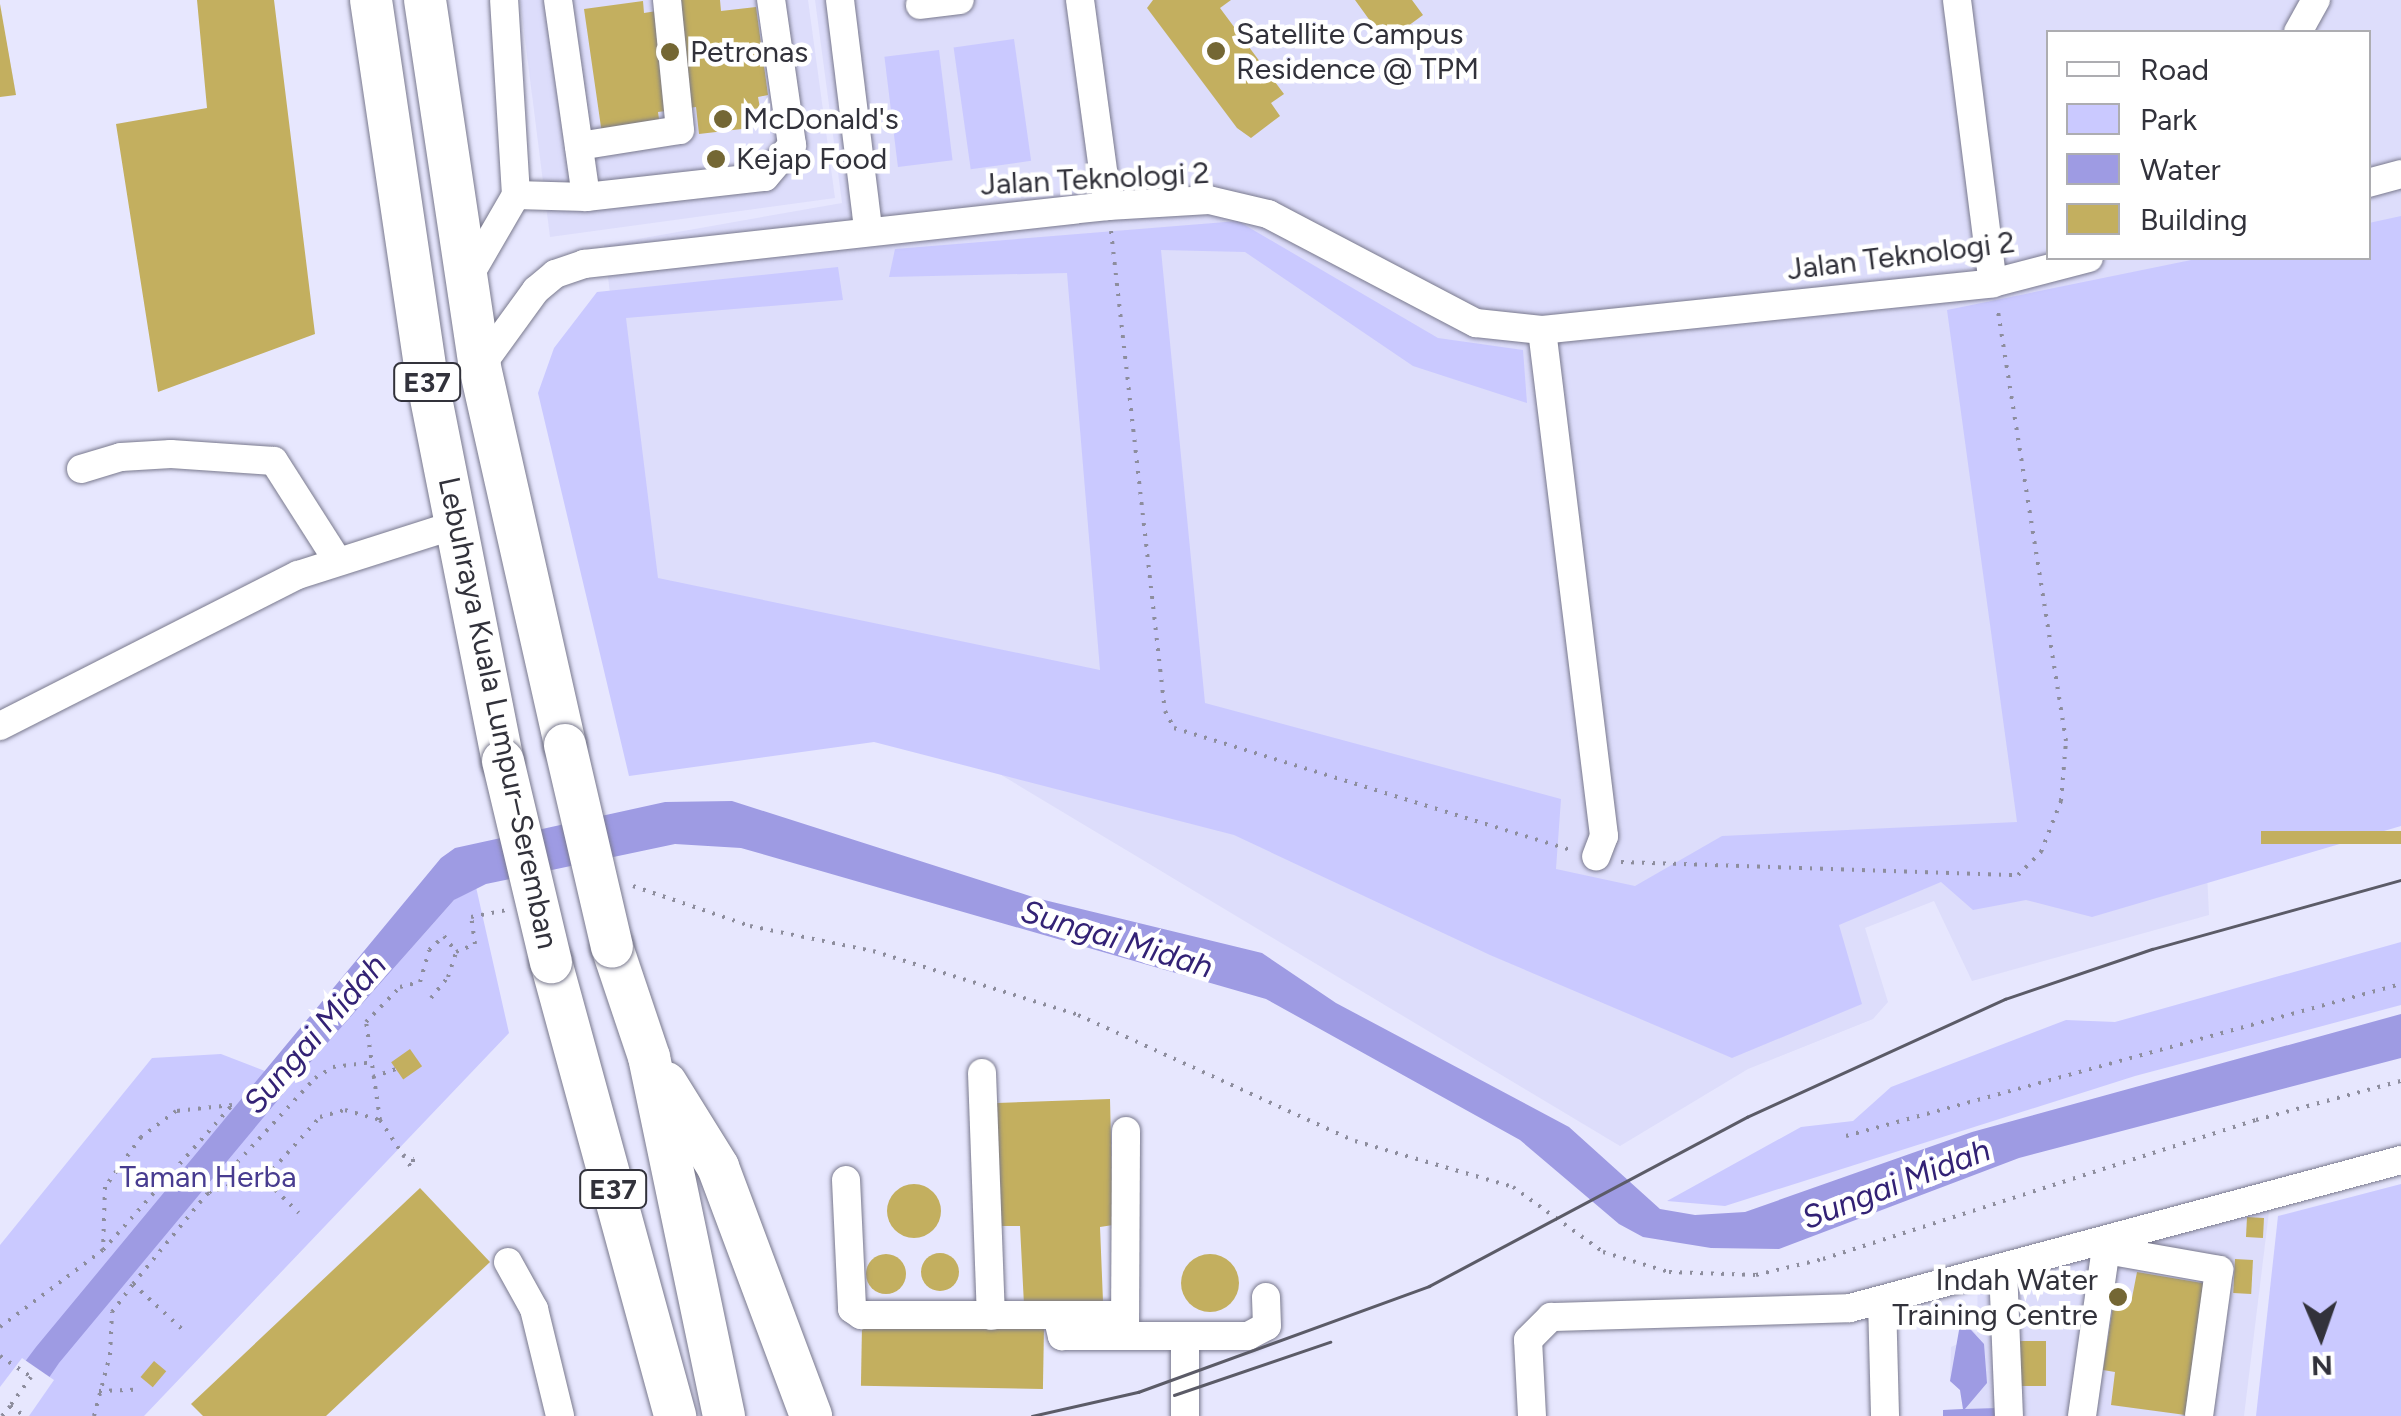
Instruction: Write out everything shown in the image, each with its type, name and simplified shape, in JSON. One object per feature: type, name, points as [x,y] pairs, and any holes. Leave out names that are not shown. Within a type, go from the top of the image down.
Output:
[{"type":"highway","name":"Lebuhraya Kuala Lumpur–Seremban","points":[[371,0],[402,229],[503,761],[551,962],[675,1416]]},
{"type":"highway","name":"Lebuhraya Kuala Lumpur–Seremban","points":[[425,0],[480,366],[612,947],[649,1057],[724,1416]]},
{"type":"highway","points":[[649,1057],[718,1167],[811,1416]]},
{"type":"highway","points":[[782,1344],[792,1416]]},
{"type":"street","points":[[466,284],[516,195],[504,0]]},
{"type":"street","points":[[558,0],[586,197]]},
{"type":"street","points":[[579,146],[680,130],[666,0]]},
{"type":"street","points":[[516,195],[586,197],[765,178],[792,145],[771,0]]},
{"type":"street","points":[[840,0],[868,228]]},
{"type":"street","points":[[920,5],[960,0]]},
{"type":"street","points":[[1080,0],[1108,206]]},
{"type":"street","points":[[2299,30],[2316,0]]},
{"type":"street","points":[[1966,5],[1993,283]]},
{"type":"street","points":[[2371,182],[2401,174]]},
{"type":"street","name":"Jalan Teknologi 2","points":[[480,366],[536,290],[555,274],[584,264],[868,228],[1108,206],[1209,200],[1268,214],[1476,322],[1542,330],[1993,283],[2080,260]]},
{"type":"street","points":[[1542,330],[1604,836],[1596,857]]},
{"type":"street","points":[[81,469],[122,456],[171,454],[274,461],[337,560]]},
{"type":"street","points":[[0,726],[337,560],[456,525]]},
{"type":"street","points":[[982,1073],[990,1316]]},
{"type":"street","points":[[1125,1326],[1126,1130]]},
{"type":"street","points":[[1532,1416],[1528,1340],[1551,1317],[1803,1314],[1882,1300],[2106,1245],[2401,1160]]},
{"type":"street","points":[[846,1180],[852,1309],[871,1316],[1057,1315],[1062,1336],[1125,1326],[1185,1336],[1248,1336],[1266,1326],[1266,1298]]},
{"type":"street","points":[[2087,1415],[2106,1245]]},
{"type":"street","points":[[2106,1245],[2219,1270],[2199,1416]]},
{"type":"street","points":[[508,1262],[534,1309],[560,1416]]},
{"type":"street","points":[[2004,1268],[2009,1416]]},
{"type":"street","points":[[1882,1300],[1885,1416]]},
{"type":"street","points":[[1185,1336],[1185,1416]]},
{"type":"path","points":[[1108,206],[1165,711],[1174,728],[1596,857],[1639,866],[2018,875],[2041,852],[2061,801],[2066,742],[1993,283]]},
{"type":"path","points":[[431,998],[448,978],[456,952]]},
{"type":"path","points":[[1846,1136],[2401,984]]},
{"type":"path","points":[[208,1194],[316,1078],[333,1068],[370,1062]]},
{"type":"path","points":[[373,1077],[396,1069]]},
{"type":"path","points":[[0,1328],[104,1250],[232,1104],[176,1111],[141,1137],[105,1187],[104,1250]]},
{"type":"path","points":[[380,1120],[403,1155]]},
{"type":"path","points":[[260,1174],[299,1213]]},
{"type":"path","points":[[133,1284],[184,1330]]},
{"type":"path","points":[[0,1356],[32,1376],[2,1416]]},
{"type":"path","points":[[96,1391],[134,1390]]},
{"type":"path","points":[[10,1406],[25,1416]]},
{"type":"shaded area","points":[[520,0],[808,0],[835,198],[550,237]]},
{"type":"shaded area","points":[[815,0],[2401,0],[2401,821],[2207,873],[2209,915],[1972,981],[1934,901],[1865,928],[1888,1002],[1873,1019],[1748,1069],[1620,1146],[866,694],[653,642],[604,245],[842,203]]},
{"type":"shaded area","name":"Indah Water Training Centre","points":[[2273,1179],[2244,1416],[1943,1416],[1943,1410],[1963,1409],[1960,1390],[1950,1381],[1951,1347],[1960,1343],[1961,1319],[1977,1334],[1978,1260]]},
{"type":"green space","points":[[1014,39],[1031,161],[971,169],[954,47]]},
{"type":"green space","points":[[939,50],[953,160],[898,167],[884,57]]},
{"type":"green space","points":[[2401,216],[2401,826],[2092,917],[2026,900],[1973,910],[1941,882],[1839,925],[1862,1004],[1732,1058],[1490,955],[1234,835],[874,742],[629,776],[538,393],[554,348],[597,292],[838,267],[843,300],[626,318],[658,578],[1100,670],[1067,273],[889,277],[895,249],[1238,221],[1438,338],[1523,350],[1527,403],[1413,366],[1245,252],[1161,250],[1205,703],[1561,799],[1556,869],[1635,886],[1722,836],[2017,822],[1947,310],[2191,260],[2371,260],[2371,223]]},
{"type":"green space","name":"Taman Herba","points":[[476,887],[509,1033],[144,1416],[0,1416],[0,1245],[152,1058],[221,1054],[293,1082],[454,900]]},
{"type":"green space","points":[[2401,942],[2401,1005],[2135,1076],[1725,1206],[1667,1201],[1801,1127],[1853,1121],[1891,1087],[2066,1020],[2115,1022]]},
{"type":"green space","points":[[2401,1184],[2401,1416],[2256,1416],[2278,1216]]},
{"type":"water","name":"Sungai Midah","points":[[732,801],[1036,898],[1262,953],[1336,1003],[1569,1127],[1660,1209],[1695,1215],[1745,1212],[1972,1132],[2401,1014],[2401,1058],[2019,1158],[1779,1249],[1711,1248],[1643,1237],[1619,1224],[1520,1140],[1266,999],[741,848],[675,844],[486,884],[454,900],[293,1082],[59,1363],[23,1416],[0,1416],[0,1395],[36,1347],[441,858],[455,848],[665,802]]},
{"type":"water","points":[[1961,1319],[1984,1344],[1987,1383],[1965,1409],[1998,1408],[1998,1416],[1943,1416],[1943,1410],[1963,1409],[1960,1390],[1950,1381]]},
{"type":"pier","points":[[22,1358],[54,1380],[29,1416],[0,1416],[0,1387]]},
{"type":"building","points":[[197,0],[274,0],[315,334],[158,392],[116,124],[207,108]]},
{"type":"building","points":[[681,0],[720,0],[721,11],[756,7],[768,95],[758,97],[760,108],[747,110],[750,128],[699,134],[696,107],[658,112],[660,126],[602,134],[584,9],[643,1],[644,13],[682,7]]},
{"type":"building","name":"Satellite Campus Residence @ TPM","points":[[1153,0],[1231,0],[1220,8],[1284,94],[1271,103],[1280,116],[1251,138],[1237,128],[1147,8]]},
{"type":"building","name":"Satellite Campus Residence @ TPM","points":[[1355,0],[1412,0],[1423,15],[1393,37],[1383,24],[1376,29]]},
{"type":"building","points":[[0,4],[16,95],[0,97]]},
{"type":"building","points":[[2261,831],[2401,831],[2401,844],[2261,844]]},
{"type":"building","points":[[410,1049],[422,1066],[403,1079],[391,1062]]},
{"type":"building","points":[[1110,1099],[1113,1225],[1100,1227],[1103,1301],[1024,1305],[1020,1226],[999,1226],[997,1103]]},
{"type":"building","points":[[914,1184],[933,1192],[941,1211],[933,1230],[914,1238],[895,1230],[887,1211],[895,1192]]},
{"type":"building","points":[[420,1188],[490,1262],[326,1416],[203,1416],[191,1404]]},
{"type":"building","points":[[2247,1217],[2264,1218],[2263,1238],[2246,1237]]},
{"type":"building","points":[[940,1253],[953,1259],[959,1272],[953,1285],[940,1291],[927,1285],[921,1272],[927,1259]]},
{"type":"building","points":[[886,1254],[900,1260],[906,1274],[900,1288],[886,1294],[872,1288],[866,1274],[872,1260]]},
{"type":"building","points":[[1210,1254],[1230,1263],[1239,1283],[1230,1303],[1210,1312],[1190,1303],[1181,1283],[1190,1263]]},
{"type":"building","points":[[2235,1259],[2253,1260],[2251,1294],[2233,1293]]},
{"type":"building","points":[[2137,1272],[2214,1285],[2193,1416],[2111,1405],[2115,1372],[2103,1370],[2114,1300],[2131,1303]]},
{"type":"building","points":[[862,1324],[1044,1327],[1043,1389],[861,1386]]},
{"type":"building","points":[[2017,1341],[2046,1341],[2046,1386],[2017,1386]]},
{"type":"building","points":[[154,1361],[166,1371],[153,1387],[141,1377]]},
{"type":"tram line","points":[[1032,1416],[1138,1392],[1429,1286],[1747,1117],[2005,999],[2152,949],[2401,880]]},
{"type":"tram line","points":[[1174,1395],[1330,1342]]},
{"type":"place","name":"Satellite Campus Residence @ TPM","points":[[1216,51]]},
{"type":"place","name":"Petronas","points":[[670,52]]},
{"type":"place","name":"McDonald's","points":[[723,119]]},
{"type":"place","name":"Kejap Food","points":[[716,159]]},
{"type":"place","name":"Indah Water Training Centre","points":[[2118,1297]]}]
